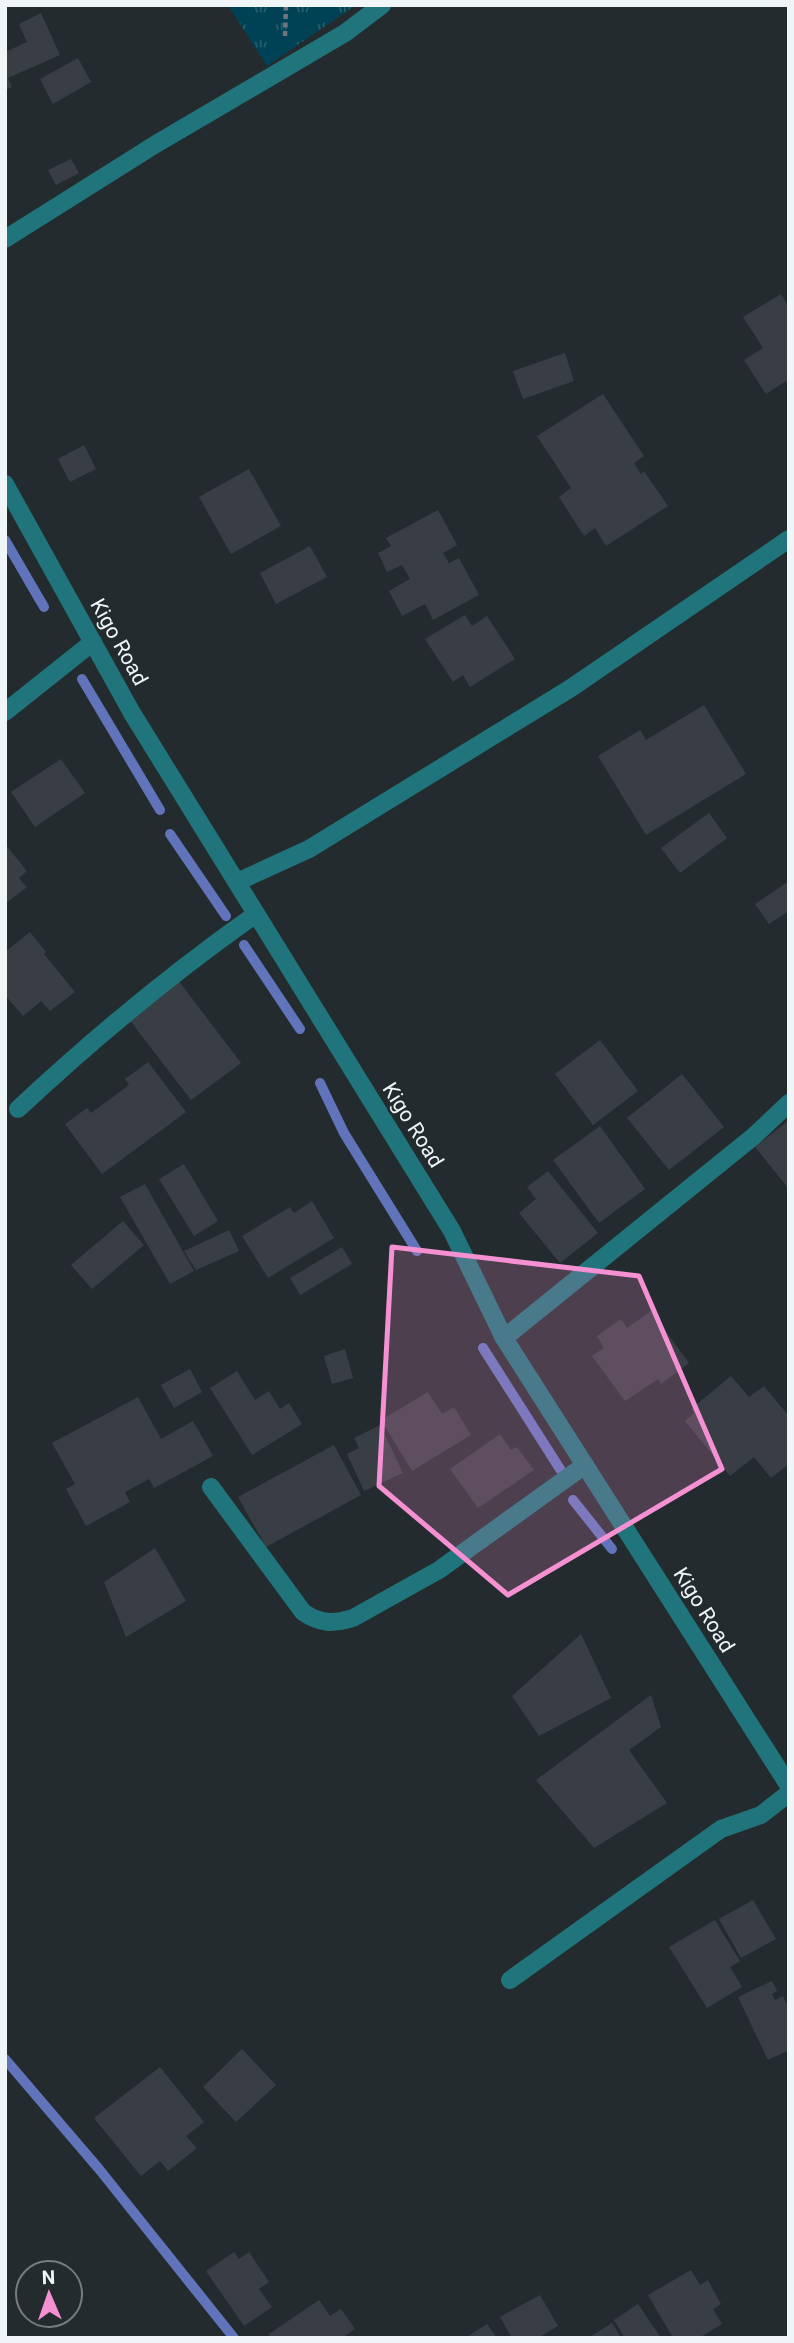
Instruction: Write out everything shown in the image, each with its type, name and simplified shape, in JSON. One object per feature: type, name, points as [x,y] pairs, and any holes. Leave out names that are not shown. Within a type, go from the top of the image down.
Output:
[{"type":"street","points":[[5,239],[156,144],[345,33],[382,5]]},
{"type":"street","name":"Kigo Road","points":[[5,484],[132,713],[452,1231],[505,1338],[789,1786]]},
{"type":"street","points":[[237,882],[309,849],[571,688],[789,538]]},
{"type":"street","points":[[5,712],[93,642]]},
{"type":"street","points":[[18,1110],[80,1051],[213,944],[256,914]]},
{"type":"street","points":[[505,1338],[754,1136],[789,1103]]},
{"type":"street","points":[[211,1487],[303,1612],[315,1621],[339,1622],[353,1618],[439,1570],[585,1465]]},
{"type":"street","points":[[510,1980],[721,1829],[761,1815],[789,1793]]},
{"type":"highlighted area","points":[[392,1247],[639,1276],[722,1469],[508,1595],[379,1486]]},
{"type":"green space","points":[[228,5],[356,5],[267,66]]},
{"type":"building","points":[[41,13],[60,55],[8,78],[12,87],[5,90],[5,52],[27,42],[19,24]]},
{"type":"building","points":[[78,58],[91,82],[53,104],[40,79]]},
{"type":"building","points":[[71,159],[79,173],[56,185],[48,170]]},
{"type":"building","points":[[781,294],[787,304],[789,303],[789,387],[786,381],[766,394],[744,360],[763,348],[743,317]]},
{"type":"building","points":[[565,353],[574,381],[523,399],[513,371]]},
{"type":"building","points":[[603,394],[644,456],[634,463],[641,474],[644,471],[668,506],[606,546],[595,528],[584,536],[559,497],[571,488],[537,436]]},
{"type":"building","points":[[84,445],[96,469],[70,482],[58,459]]},
{"type":"building","points":[[249,469],[281,526],[231,554],[199,497]]},
{"type":"building","points":[[438,510],[457,545],[443,553],[449,563],[459,558],[479,595],[433,620],[425,604],[402,616],[389,591],[410,579],[402,565],[387,572],[378,553],[391,546],[386,538]]},
{"type":"building","points":[[310,546],[327,577],[276,604],[260,573]]},
{"type":"building","points":[[465,615],[472,626],[487,616],[515,659],[470,687],[463,675],[453,682],[425,639]]},
{"type":"building","points":[[704,705],[746,774],[646,835],[598,756],[640,730],[646,740]]},
{"type":"building","points":[[61,759],[85,793],[35,827],[11,792]]},
{"type":"building","points":[[709,813],[727,838],[680,873],[661,848]]},
{"type":"building","points":[[5,844],[27,871],[19,878],[27,887],[5,904]]},
{"type":"building","points":[[789,881],[789,911],[769,924],[755,904]]},
{"type":"building","points":[[30,932],[75,992],[50,1011],[41,1001],[23,1016],[5,995],[5,952]]},
{"type":"building","points":[[178,980],[241,1063],[191,1100],[128,1018]]},
{"type":"building","points":[[600,1040],[638,1091],[593,1125],[555,1074]]},
{"type":"building","points":[[148,1062],[186,1112],[102,1174],[65,1124],[87,1108],[91,1113],[129,1085],[125,1079]]},
{"type":"building","points":[[682,1074],[724,1127],[669,1170],[627,1118]]},
{"type":"building","points":[[789,1120],[789,1189],[755,1147]]},
{"type":"building","points":[[600,1126],[645,1189],[599,1223],[553,1160]]},
{"type":"building","points":[[184,1164],[218,1221],[194,1236],[159,1179]]},
{"type":"building","points":[[548,1171],[598,1233],[560,1263],[519,1213],[536,1199],[527,1187]]},
{"type":"building","points":[[145,1184],[194,1271],[170,1284],[120,1197]]},
{"type":"building","points":[[312,1201],[334,1238],[268,1278],[242,1236],[290,1207],[294,1213]]},
{"type":"building","points":[[123,1221],[144,1245],[92,1289],[71,1265]]},
{"type":"building","points":[[229,1230],[239,1251],[196,1270],[184,1251]]},
{"type":"building","points":[[342,1247],[352,1264],[300,1295],[290,1278]]},
{"type":"building","points":[[651,1311],[689,1363],[661,1384],[658,1379],[625,1401],[592,1356],[604,1348],[597,1336],[621,1319],[627,1328]]},
{"type":"building","points":[[345,1349],[353,1378],[332,1384],[324,1356]]},
{"type":"building","points":[[190,1369],[202,1392],[174,1408],[161,1385]]},
{"type":"building","points":[[237,1371],[255,1400],[269,1391],[280,1409],[289,1403],[302,1424],[252,1455],[210,1388]]},
{"type":"building","points":[[731,1376],[749,1397],[764,1386],[789,1416],[789,1464],[771,1478],[754,1457],[730,1476],[685,1421],[694,1413],[691,1409]]},
{"type":"building","points":[[428,1392],[442,1414],[454,1407],[471,1435],[412,1471],[381,1420]]},
{"type":"building","points":[[138,1397],[161,1439],[193,1421],[213,1456],[154,1488],[149,1479],[125,1492],[130,1502],[86,1526],[66,1489],[75,1484],[52,1443]]},
{"type":"building","points":[[380,1425],[403,1473],[364,1491],[347,1454],[359,1448],[354,1438]]},
{"type":"building","points":[[500,1434],[511,1450],[517,1447],[534,1470],[478,1508],[450,1469]]},
{"type":"building","points":[[334,1445],[361,1495],[266,1547],[238,1497]]},
{"type":"building","points":[[155,1548],[186,1601],[126,1637],[104,1582]]},
{"type":"building","points":[[581,1634],[611,1698],[539,1736],[512,1696]]},
{"type":"building","points":[[651,1695],[661,1727],[629,1750],[667,1803],[594,1848],[536,1780]]},
{"type":"building","points":[[753,1900],[776,1939],[741,1958],[719,1919]]},
{"type":"building","points":[[715,1920],[740,1961],[730,1967],[742,1987],[707,2008],[669,1947]]},
{"type":"building","points":[[772,1981],[777,1991],[772,1994],[775,2000],[783,1996],[789,2008],[789,2050],[768,2060],[738,1997]]},
{"type":"building","points":[[242,2049],[276,2085],[236,2122],[203,2087]]},
{"type":"building","points":[[160,2067],[204,2122],[186,2136],[197,2148],[168,2171],[160,2161],[141,2176],[94,2118]]},
{"type":"building","points":[[234,2252],[239,2259],[249,2252],[269,2282],[259,2289],[272,2307],[244,2326],[206,2271]]},
{"type":"building","points":[[691,2270],[700,2285],[708,2280],[721,2304],[713,2309],[722,2324],[699,2338],[673,2338],[648,2295]]},
{"type":"building","points":[[540,2295],[558,2326],[538,2338],[512,2338],[500,2317]]},
{"type":"building","points":[[319,2300],[330,2316],[341,2309],[355,2329],[342,2338],[271,2338],[269,2334]]},
{"type":"building","points":[[638,2304],[661,2338],[625,2338],[614,2320]]},
{"type":"building","points":[[612,2323],[621,2338],[588,2338]]},
{"type":"building","points":[[487,2324],[497,2338],[465,2338]]},
{"type":"waterway","points":[[5,540],[44,607]]},
{"type":"waterway","points":[[82,679],[160,810]]},
{"type":"waterway","points":[[170,834],[226,916]]},
{"type":"waterway","points":[[244,945],[300,1029]]},
{"type":"waterway","points":[[320,1083],[344,1133],[417,1251]]},
{"type":"waterway","points":[[483,1348],[560,1469]]},
{"type":"waterway","points":[[573,1500],[612,1549]]},
{"type":"waterway","points":[[5,2059],[99,2169],[234,2338]]}]
